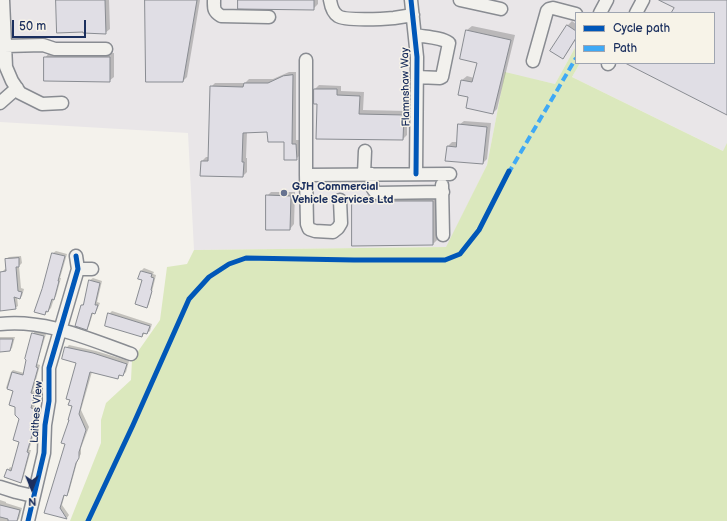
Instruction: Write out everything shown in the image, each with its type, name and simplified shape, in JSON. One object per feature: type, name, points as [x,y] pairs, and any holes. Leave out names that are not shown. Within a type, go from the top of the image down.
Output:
[{"type":"street","points":[[2,0],[6,67],[12,82],[20,92],[42,104],[62,103]]},
{"type":"street","points":[[214,0],[214,8],[216,13],[221,16],[269,17]]},
{"type":"street","points":[[330,0],[334,12],[338,16],[345,19],[394,18],[413,15]]},
{"type":"street","name":"Flamnshaw Way","points":[[411,0],[418,57],[416,174]]},
{"type":"street","points":[[460,0],[501,9]]},
{"type":"street","points":[[601,12],[607,0]]},
{"type":"street","points":[[637,12],[643,0]]},
{"type":"street","points":[[546,4],[553,8],[575,14]]},
{"type":"street","points":[[533,61],[547,11],[546,4]]},
{"type":"street","points":[[415,35],[441,39],[449,43],[442,77],[417,77]]},
{"type":"street","points":[[5,46],[43,45],[55,49],[106,49]]},
{"type":"street","points":[[306,60],[306,174],[307,224],[309,229],[314,231],[333,232],[338,228],[341,223],[340,200]]},
{"type":"street","points":[[0,103],[17,88]]},
{"type":"street","points":[[365,151],[368,174],[374,192],[442,192]]},
{"type":"street","points":[[306,174],[446,174],[442,192],[443,235]]},
{"type":"street","points":[[76,256],[78,269],[92,269]]},
{"type":"street","name":"Laithes View","points":[[28,521],[44,453],[49,401],[49,368],[78,269]]},
{"type":"street","points":[[0,324],[14,322],[60,329],[131,354]]},
{"type":"street","points":[[0,487],[33,496]]},
{"type":"shaded area","points":[[0,0],[727,0],[727,155],[723,151],[572,77],[579,64],[715,64],[715,12],[575,12],[575,48],[555,84],[505,73],[487,165],[447,247],[194,250],[188,133],[0,122]]},
{"type":"green space","points":[[575,48],[575,64],[579,64],[572,77],[723,151],[727,143],[727,521],[70,521],[101,443],[101,420],[106,403],[131,380],[132,360],[160,320],[167,267],[187,264],[194,250],[446,247],[487,165],[505,72],[555,84]]},
{"type":"building","points":[[56,0],[105,0],[106,34],[83,32],[57,33]]},
{"type":"building","points":[[145,0],[197,0],[183,82],[146,82]]},
{"type":"building","points":[[238,0],[314,0],[314,10],[238,9]]},
{"type":"building","points":[[659,0],[727,0],[727,115],[627,64],[715,64],[715,12],[672,12],[674,8]]},
{"type":"building","points":[[567,25],[575,30],[575,40],[563,59],[550,51]]},
{"type":"building","points":[[466,30],[511,40],[493,114],[466,108],[468,97],[458,95],[461,80],[472,82],[477,63],[460,59]]},
{"type":"building","points":[[44,57],[110,57],[110,82],[44,81]]},
{"type":"building","points":[[293,75],[292,144],[296,144],[297,160],[284,160],[284,142],[268,142],[267,132],[243,133],[243,177],[200,176],[201,161],[208,161],[210,86],[243,87],[244,83],[268,83],[283,76]]},
{"type":"building","points":[[314,89],[337,89],[337,95],[360,96],[359,114],[404,115],[403,140],[316,139],[317,104],[314,104]]},
{"type":"building","points":[[458,124],[487,127],[483,164],[445,161],[447,146],[456,147]]},
{"type":"building","points":[[266,195],[291,196],[290,230],[266,230]]},
{"type":"building","points":[[352,201],[433,201],[433,245],[352,246]]},
{"type":"building","points":[[52,253],[65,256],[54,300],[52,299],[48,312],[46,311],[45,315],[34,312]]},
{"type":"building","points":[[19,258],[19,267],[16,267],[18,291],[22,292],[20,299],[14,297],[16,309],[0,311],[0,272],[6,271],[5,259]]},
{"type":"building","points":[[141,271],[152,274],[151,277],[154,278],[147,308],[135,304],[142,280],[138,279]]},
{"type":"building","points":[[89,280],[100,283],[95,305],[98,305],[95,314],[92,313],[87,330],[75,326],[81,305],[83,305]]},
{"type":"building","points":[[108,313],[150,326],[147,334],[143,333],[142,337],[105,326]]},
{"type":"building","points":[[32,333],[44,336],[36,367],[38,368],[31,393],[35,394],[31,408],[36,409],[31,431],[33,432],[27,452],[29,453],[21,483],[4,477],[7,469],[11,471],[19,442],[13,440],[19,419],[15,415],[15,407],[9,405],[13,391],[7,389],[12,372],[23,375],[25,359]]},
{"type":"building","points":[[0,339],[13,339],[10,351],[0,352]]},
{"type":"building","points":[[65,347],[93,353],[127,364],[123,376],[119,375],[118,379],[90,372],[79,414],[86,430],[67,496],[64,495],[60,508],[67,519],[44,513],[65,444],[61,443],[72,406],[68,405],[70,400],[66,399],[76,363],[62,359]]},
{"type":"building","points":[[0,505],[20,510],[17,521],[8,521],[8,519],[0,517]]},
{"type":"marked path","points":[[508,174],[575,60]]},
{"type":"cycle path","points":[[411,0],[417,57],[416,174]]},
{"type":"cycle path","points":[[88,521],[133,425],[189,299],[209,277],[229,264],[246,258],[445,260],[460,254],[479,230],[509,171]]},
{"type":"cycle path","points":[[28,521],[44,453],[45,425],[49,401],[49,368],[78,269],[76,256]]},
{"type":"place","name":"GJH Commercial Vehicle Services Ltd","points":[[284,193]]}]
